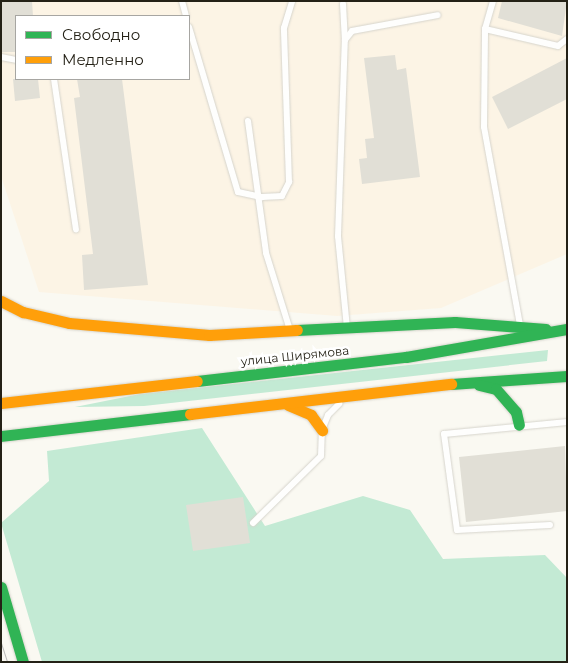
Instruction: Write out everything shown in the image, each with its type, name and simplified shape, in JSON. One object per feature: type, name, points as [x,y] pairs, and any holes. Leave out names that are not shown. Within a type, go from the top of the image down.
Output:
[{"type":"main road","points":[[1,301],[42,318],[92,326],[209,335],[455,322],[562,330]]},
{"type":"main road","name":"улица Ширямова","points":[[1,403],[406,357],[562,330]]},
{"type":"main road","points":[[1,436],[288,405],[449,384],[567,376]]},
{"type":"main road","points":[[449,384],[477,384],[496,389],[516,412],[519,425]]},
{"type":"main road","points":[[288,405],[311,415],[322,430]]},
{"type":"main road","points":[[1,587],[23,662]]},
{"type":"lane","points":[[182,1],[186,15]]},
{"type":"lane","points":[[190,30],[238,192],[258,196],[282,196],[289,182],[284,28],[292,1]]},
{"type":"lane","points":[[493,1],[485,29],[484,127],[521,326]]},
{"type":"lane","points":[[343,4],[345,40],[338,236],[347,329]]},
{"type":"lane","points":[[345,40],[352,31],[438,15]]},
{"type":"lane","points":[[485,29],[558,46],[567,39]]},
{"type":"lane","points":[[1,57],[15,60]]},
{"type":"lane","points":[[54,80],[76,229]]},
{"type":"lane","points":[[248,121],[266,253],[290,331]]},
{"type":"lane","points":[[252,523],[320,456],[322,430],[333,408],[361,396]]},
{"type":"lane","points":[[550,525],[457,530],[444,434],[519,425],[567,422]]},
{"type":"shaded area","points":[[1,1],[567,1],[567,254],[441,308],[337,316],[39,292],[1,176]]},
{"type":"green space","points":[[548,350],[547,361],[144,406],[75,407],[140,394]]},
{"type":"green space","points":[[202,428],[265,526],[363,496],[410,510],[443,559],[545,555],[567,578],[567,662],[42,662],[1,523],[49,481],[47,451]]},
{"type":"building","points":[[1,1],[32,1],[33,15],[15,15],[15,52],[1,52]]},
{"type":"building","points":[[502,1],[567,1],[562,36],[498,18]]},
{"type":"building","points":[[395,55],[397,70],[406,68],[420,177],[362,184],[359,159],[367,158],[365,139],[374,138],[364,58]]},
{"type":"building","points":[[567,58],[567,99],[508,129],[492,97]]},
{"type":"building","points":[[13,79],[38,80],[40,98],[15,101]]},
{"type":"building","points":[[77,80],[122,80],[148,285],[84,290],[82,255],[93,254],[74,98],[80,97]]},
{"type":"building","points":[[565,446],[567,511],[466,522],[459,457]]},
{"type":"building","points":[[243,497],[250,543],[193,551],[186,505]]},
{"type":"tram line","points":[[1,643],[7,662]]},
{"type":"traffic: fast","points":[[297,330],[455,322],[546,329]]},
{"type":"traffic: fast","points":[[197,381],[406,357],[567,329]]},
{"type":"traffic: fast","points":[[451,384],[567,376]]},
{"type":"traffic: fast","points":[[479,385],[496,389],[516,412],[519,425]]},
{"type":"traffic: fast","points":[[1,436],[190,414]]},
{"type":"traffic: fast","points":[[1,587],[23,662]]},
{"type":"traffic: slow","points":[[1,301],[23,312],[69,323],[209,335],[297,330]]},
{"type":"traffic: slow","points":[[1,403],[197,381]]},
{"type":"traffic: slow","points":[[190,414],[451,384]]},
{"type":"traffic: slow","points":[[288,405],[311,415],[322,430]]}]
